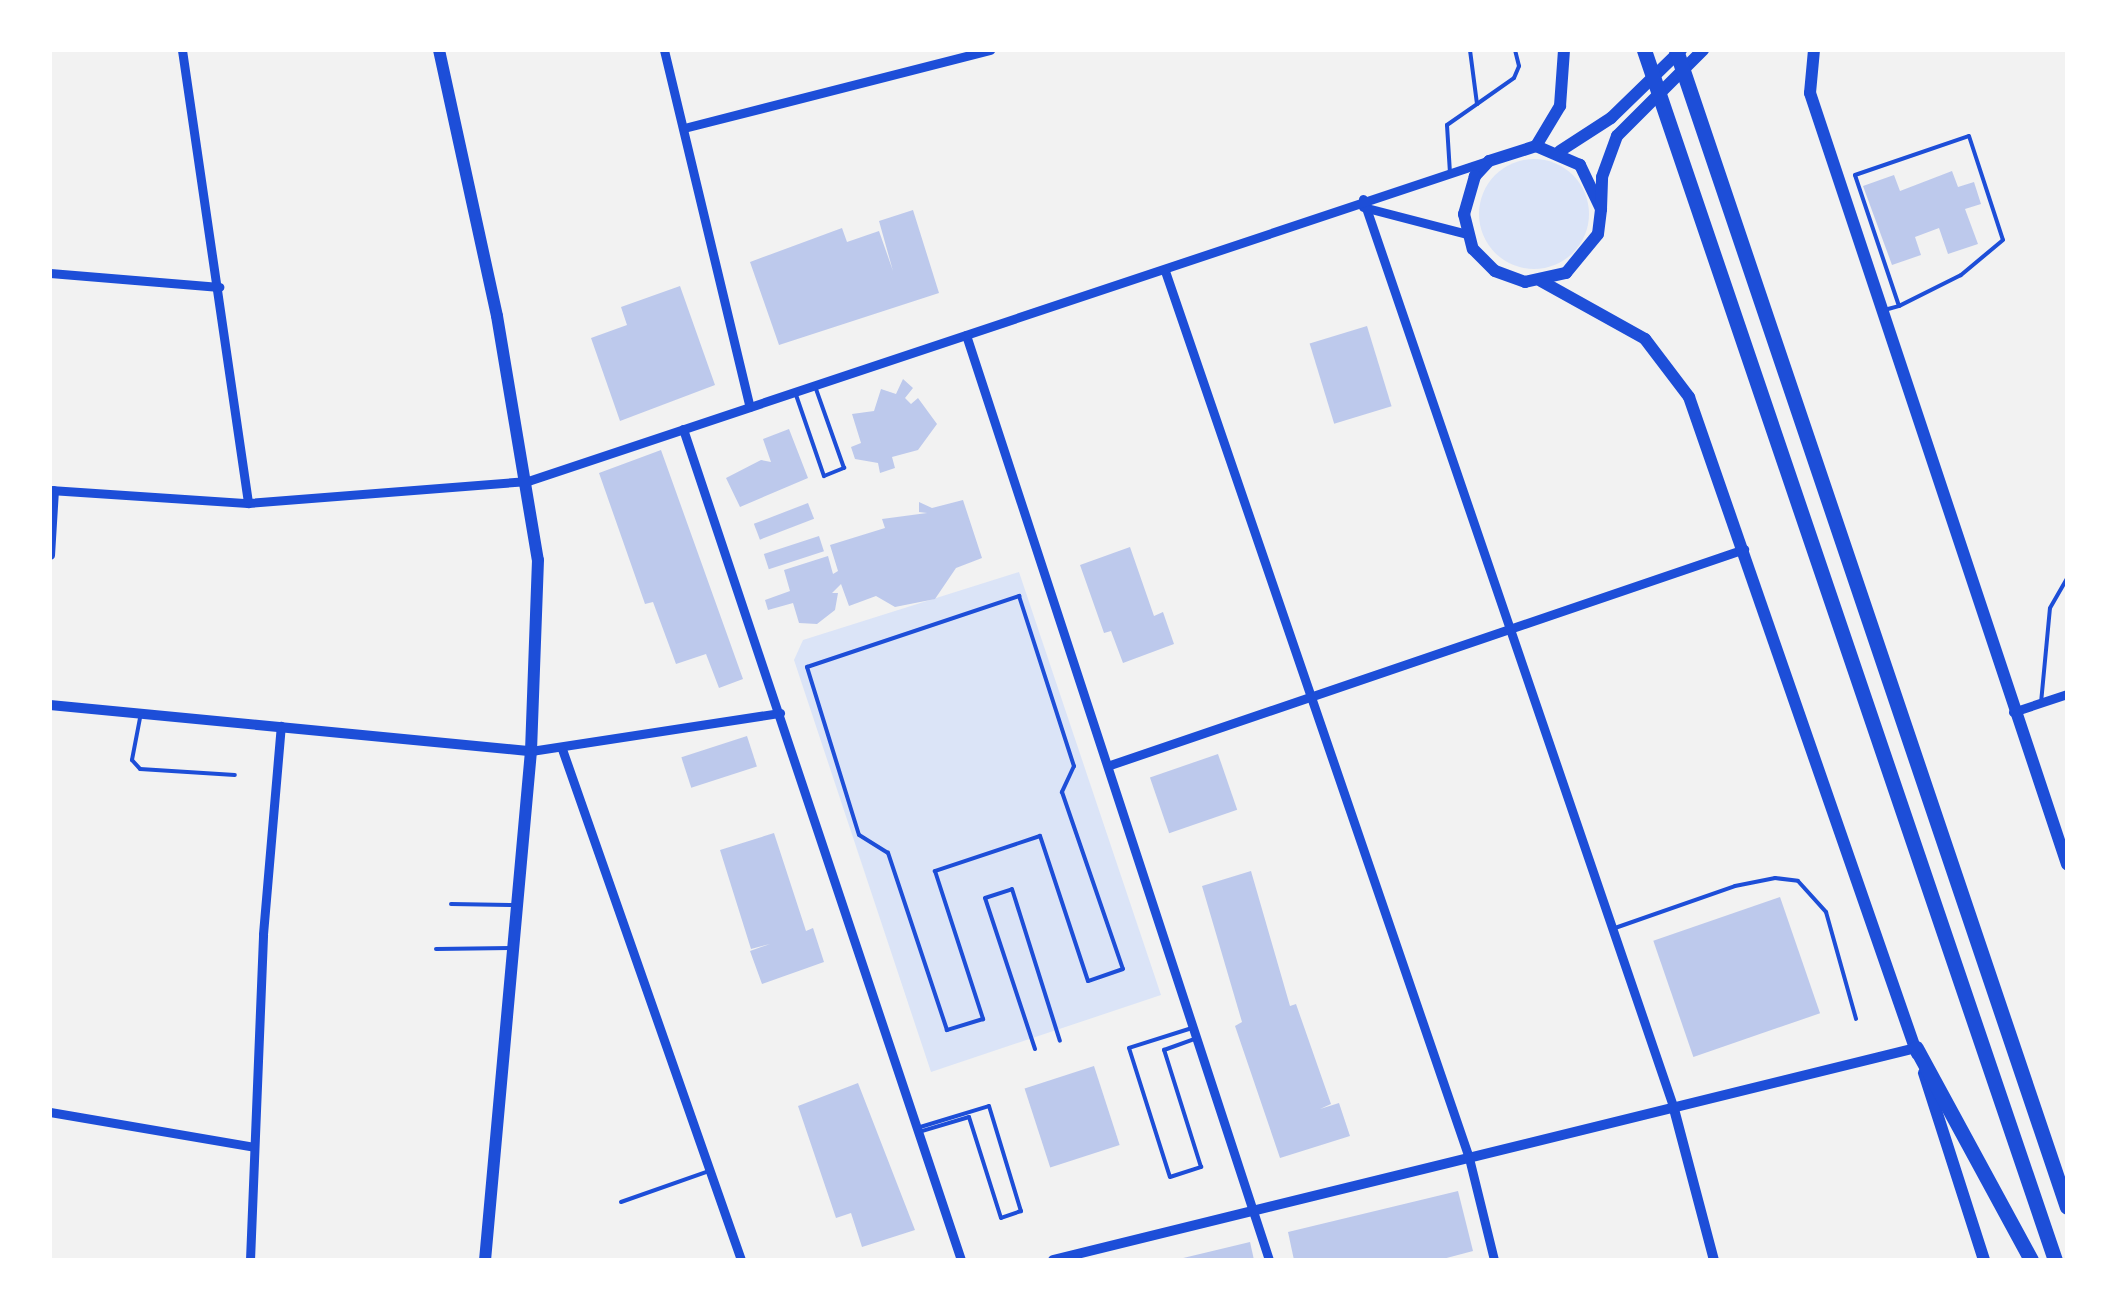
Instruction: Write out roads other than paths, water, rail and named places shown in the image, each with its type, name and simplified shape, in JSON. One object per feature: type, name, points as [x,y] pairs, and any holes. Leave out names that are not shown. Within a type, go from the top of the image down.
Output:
[{"type":"highway","points":[[1678,50],[2067,1207]]},
{"type":"highway","points":[[1646,55],[2055,1260]]},
{"type":"highway","points":[[1916,1048],[2031,1260]]},
{"type":"main road","points":[[439,50],[528,481],[538,560],[531,751],[485,1260]]},
{"type":"main road","points":[[1536,146],[1560,106],[1564,50]]},
{"type":"main road","points":[[1560,151],[1611,118],[1678,50]]},
{"type":"main road","points":[[1541,281],[1586,257],[1601,208],[1604,166],[1617,136],[1704,50]]},
{"type":"main road","points":[[1814,50],[1810,93],[1879,312],[2067,864]]},
{"type":"main road","points":[[1601,208],[1588,175],[1560,151],[1536,146],[1489,161],[1467,194],[1467,234],[1495,271],[1541,281],[1607,313],[1645,339],[1689,397],[1916,1048],[1984,1260]]},
{"type":"street","points":[[182,50],[248,503]]},
{"type":"street","points":[[664,50],[750,407]]},
{"type":"street","points":[[684,128],[990,50]]},
{"type":"street","points":[[50,555],[52,490],[248,503],[528,481],[1165,271],[1350,204],[1364,203],[1489,161]]},
{"type":"street","points":[[1364,203],[1467,234]]},
{"type":"street","points":[[1364,203],[1674,1108],[1714,1260]]},
{"type":"street","points":[[1165,271],[1469,1158],[1494,1260]]},
{"type":"street","points":[[50,273],[219,288]]},
{"type":"street","points":[[966,335],[1270,1260]]},
{"type":"street","points":[[683,429],[961,1260]]},
{"type":"street","points":[[1110,764],[1744,549]]},
{"type":"street","points":[[2014,712],[2067,694]]},
{"type":"street","points":[[50,705],[531,751],[780,712]]},
{"type":"street","points":[[250,1260],[281,726]]},
{"type":"street","points":[[562,749],[740,1260]]},
{"type":"street","points":[[1055,1260],[1916,1048]]},
{"type":"street","points":[[50,1112],[254,1147]]},
{"type":"lane","points":[[1470,50],[1476,104]]},
{"type":"lane","points":[[1450,173],[1447,125],[1514,78],[1515,50]]},
{"type":"lane","points":[[1838,180],[1969,136],[2002,222],[1996,250],[1899,306],[1879,312]]},
{"type":"lane","points":[[1855,175],[1899,306]]},
{"type":"lane","points":[[796,392],[824,476],[844,468],[814,385]]},
{"type":"lane","points":[[2041,703],[2050,608],[2067,578]]},
{"type":"lane","points":[[141,714],[132,747],[140,769],[235,775]]},
{"type":"lane","points":[[1613,928],[1736,886],[1776,878],[1798,882],[1826,912],[1856,1019]]},
{"type":"lane","points":[[1035,1049],[985,898],[1012,890],[1060,1041]]},
{"type":"lane","points":[[451,904],[516,905]]},
{"type":"lane","points":[[436,949],[511,948]]},
{"type":"lane","points":[[1198,1032],[1164,1050],[1201,1168],[1170,1178],[1129,1048],[1198,1032]]},
{"type":"lane","points":[[989,1106],[1021,1212],[1001,1218],[969,1117],[918,1130],[989,1106]]},
{"type":"lane","points":[[620,1202],[710,1171]]}]
